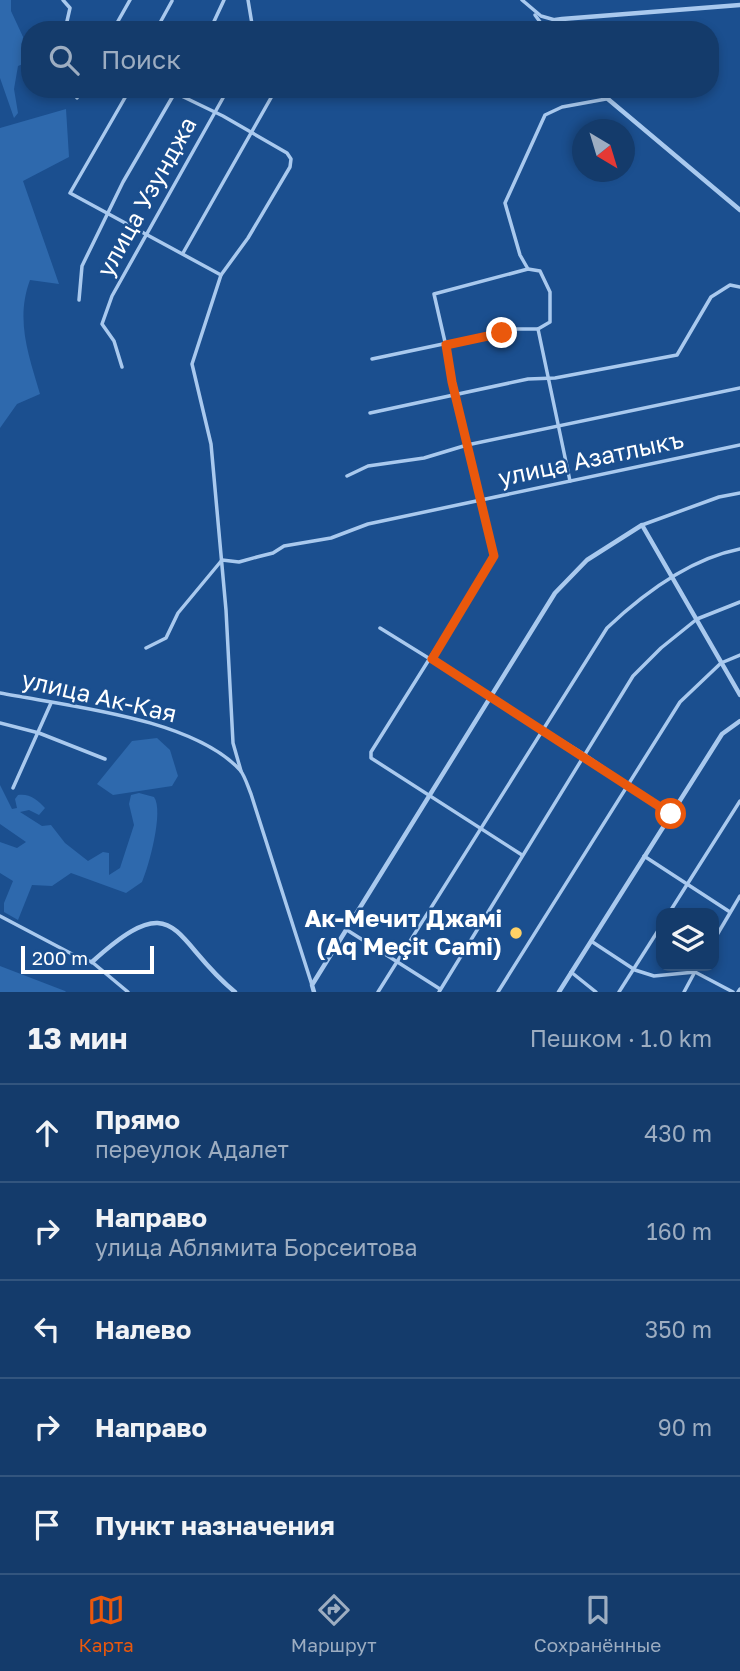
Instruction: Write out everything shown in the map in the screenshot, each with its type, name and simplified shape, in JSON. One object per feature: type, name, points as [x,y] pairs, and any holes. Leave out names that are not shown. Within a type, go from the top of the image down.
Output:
[{"type":"street","points":[[63,0],[70,8],[67,21]]},
{"type":"street","points":[[118,21],[130,0]]},
{"type":"street","points":[[214,21],[224,0]]},
{"type":"street","points":[[248,0],[252,21]]},
{"type":"street","points":[[522,0],[541,21]]},
{"type":"street","points":[[161,21],[172,1]]},
{"type":"street","points":[[532,11],[555,20],[740,5]]},
{"type":"street","points":[[125,98],[70,193],[221,275]]},
{"type":"street","points":[[79,300],[82,266],[172,98]]},
{"type":"street","points":[[189,98],[286,153],[291,159],[290,167],[248,237],[221,275],[192,364],[211,444],[222,560],[233,743],[314,992]]},
{"type":"street","name":"улица Узунджа","points":[[122,368],[114,341],[102,324],[112,296],[223,98]]},
{"type":"street","points":[[183,253],[271,98]]},
{"type":"street","points":[[528,270],[520,255],[505,203],[545,115],[562,107],[606,99],[740,210]]},
{"type":"street","points":[[372,359],[446,345],[514,329],[538,329],[550,321],[550,292],[540,271],[528,270],[434,294],[446,345],[455,395],[494,556],[432,659],[371,751],[371,758],[522,855]]},
{"type":"street","points":[[370,414],[548,377],[677,355],[711,297],[730,285],[740,287]]},
{"type":"street","points":[[538,329],[569,481]]},
{"type":"street","points":[[347,475],[368,466],[424,458],[467,445],[740,388]]},
{"type":"street","name":"улица Азатлыкъ","points":[[222,560],[239,562],[273,553],[284,545],[331,538],[368,524],[740,445]]},
{"type":"street","points":[[312,985],[555,593],[587,560],[642,525],[708,500],[740,493]]},
{"type":"street","points":[[642,525],[740,695]]},
{"type":"street","points":[[378,992],[607,628],[643,596],[673,576],[725,552],[740,549]]},
{"type":"street","points":[[146,648],[166,638],[178,613],[222,560]]},
{"type":"street","points":[[347,930],[440,991],[634,676],[661,648],[697,619],[740,602]]},
{"type":"street","points":[[380,628],[541,731],[585,755],[671,814]]},
{"type":"street","points":[[498,992],[680,702],[721,663],[740,655]]},
{"type":"street","name":"улица Ак-Кая","points":[[0,693],[178,731],[220,754],[241,771]]},
{"type":"street","points":[[13,788],[51,703]]},
{"type":"street","points":[[559,992],[722,734],[740,721]]},
{"type":"street","points":[[0,723],[39,733],[105,759]]},
{"type":"street","points":[[672,908],[740,801]]},
{"type":"street","points":[[644,856],[730,912]]},
{"type":"street","points":[[719,931],[740,896]]},
{"type":"street","points":[[0,916],[72,954],[92,961],[128,992]]},
{"type":"street","points":[[92,961],[147,922],[159,922],[177,930],[234,992]]},
{"type":"street","points":[[620,992],[656,934]]},
{"type":"street","points":[[591,941],[635,970],[654,976],[695,972],[737,991]]},
{"type":"street","points":[[571,972],[596,992]]},
{"type":"street","points":[[684,992],[695,972]]},
{"type":"shaded area","points":[[0,0],[11,0],[11,11],[21,33],[21,65],[18,66],[14,89],[18,113],[14,118],[0,78]]},
{"type":"shaded area","points":[[66,109],[69,157],[23,181],[59,284],[30,280],[26,295],[25,338],[40,394],[17,404],[0,428],[0,128]]},
{"type":"shaded area","points":[[157,738],[170,750],[178,776],[172,786],[113,795],[97,784],[132,741]]},
{"type":"shaded area","points":[[0,785],[12,809],[17,808],[15,799],[18,795],[30,796],[39,802],[45,808],[39,815],[29,810],[20,812],[42,826],[51,825],[65,843],[88,861],[103,852],[109,853],[109,875],[120,868],[134,825],[129,804],[131,795],[139,793],[154,797],[157,804],[156,826],[152,852],[142,882],[126,893],[71,873],[52,886],[32,885],[18,920],[4,912],[4,903],[13,881],[0,873],[0,842],[17,848],[26,842],[0,824]]},
{"type":"shaded area","points":[[0,966],[65,991],[66,992],[0,992]]},
{"type":"place","name":"Ак-Мечит Джамі (Aq Meçit Cami)","points":[[516,933]]},
{"type":"route","points":[[502,333],[446,345],[452,382],[494,556],[432,659],[541,731],[585,755],[671,814]]}]
